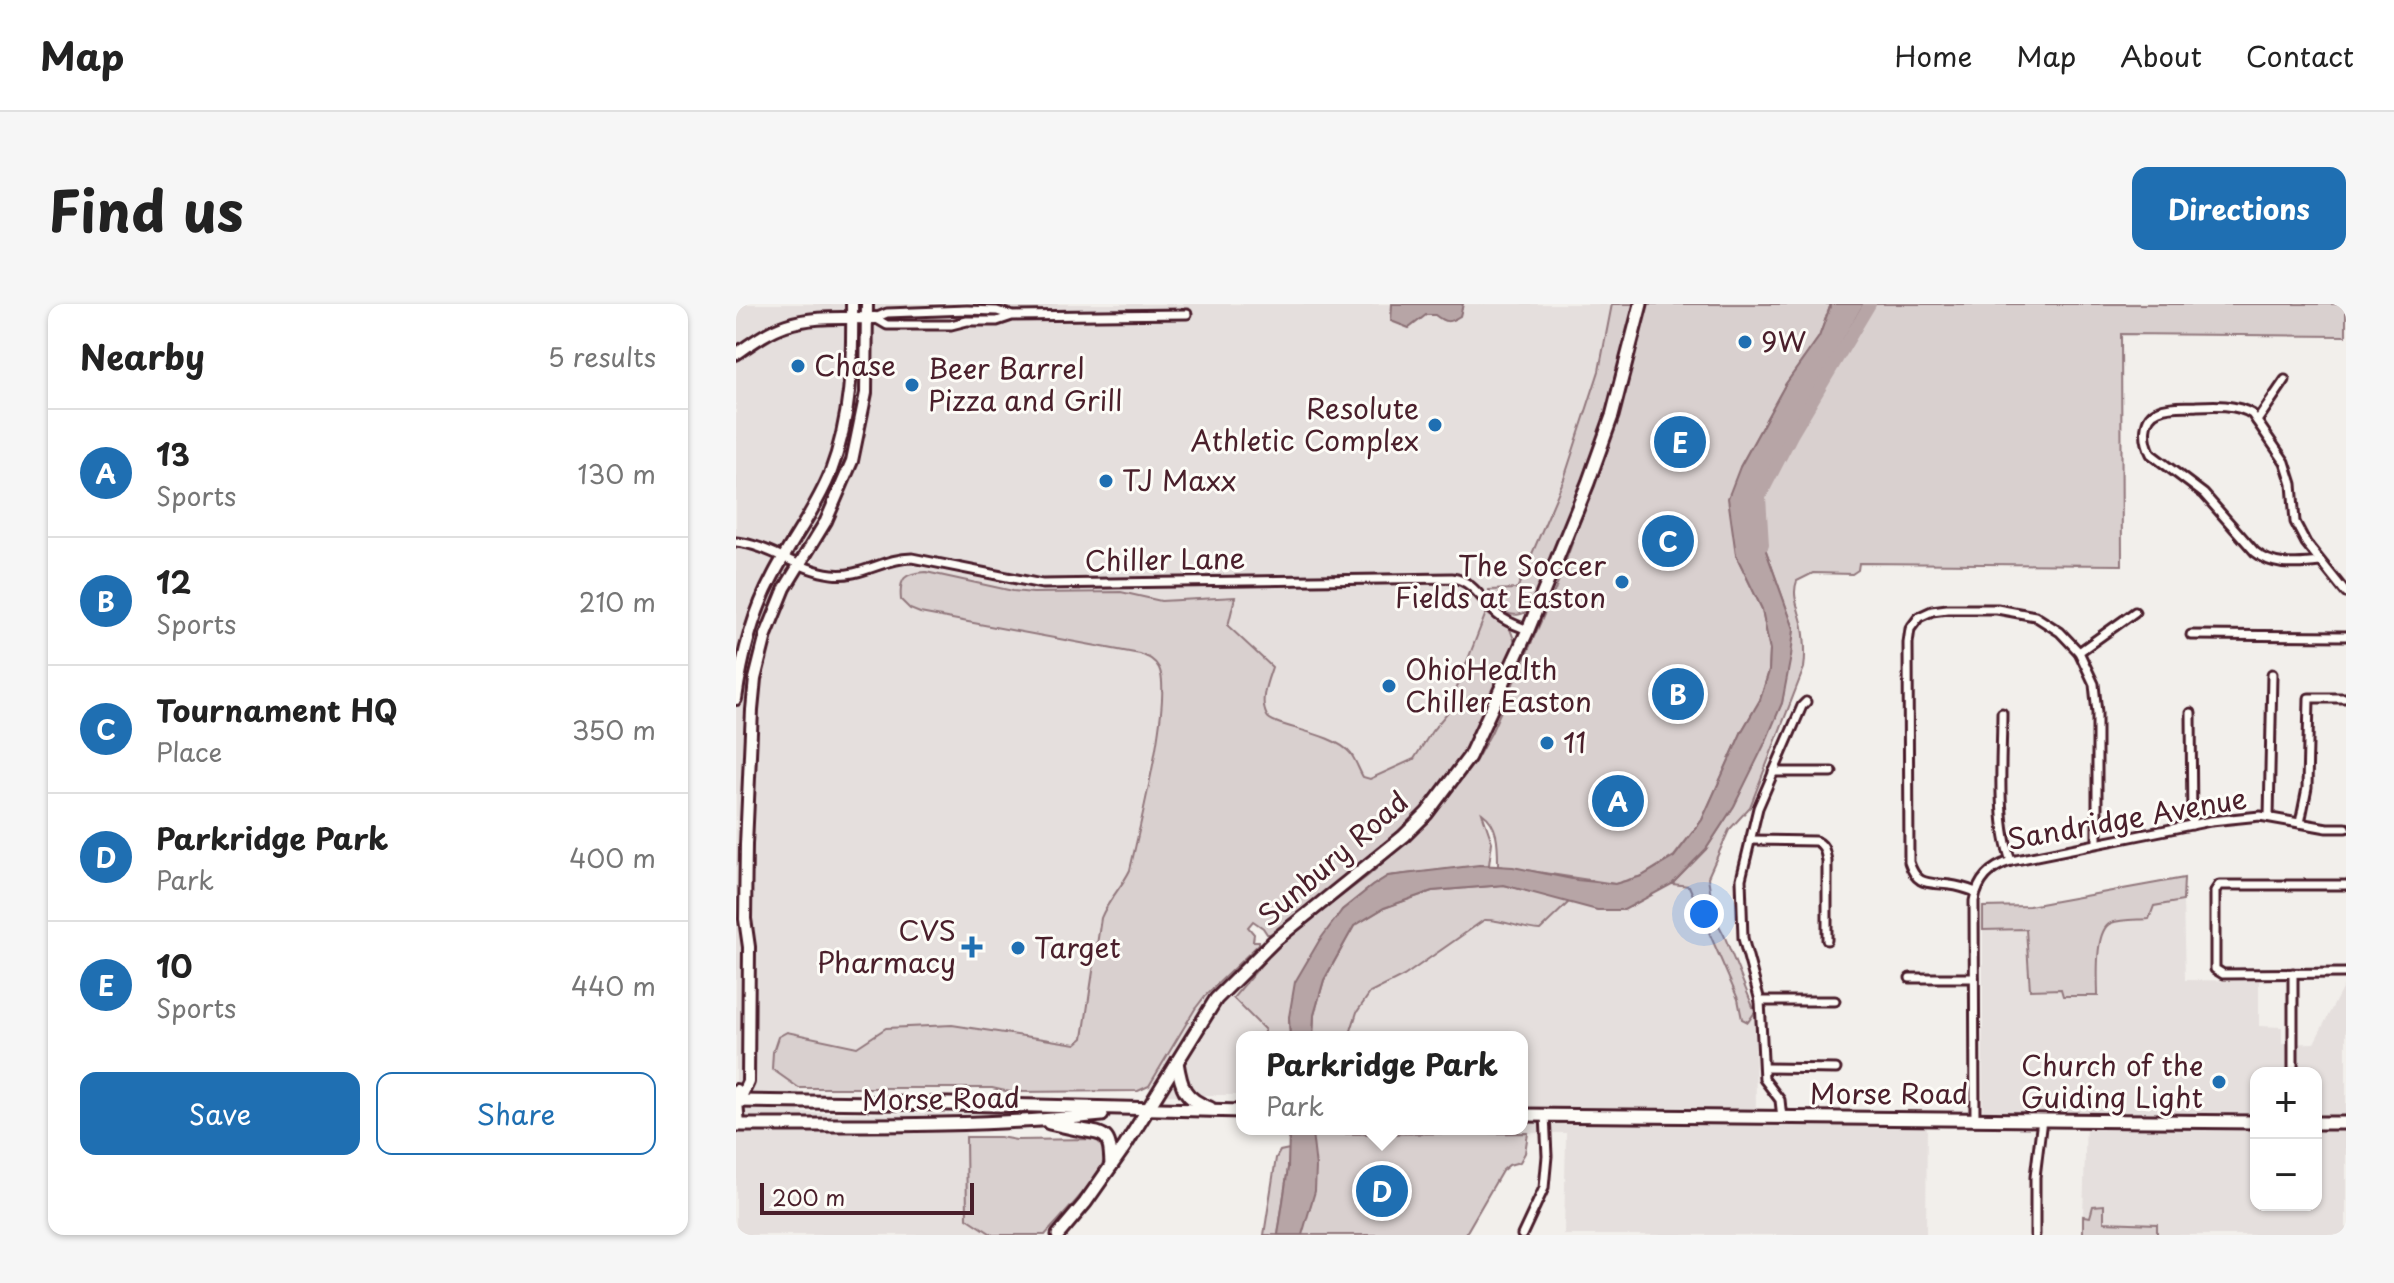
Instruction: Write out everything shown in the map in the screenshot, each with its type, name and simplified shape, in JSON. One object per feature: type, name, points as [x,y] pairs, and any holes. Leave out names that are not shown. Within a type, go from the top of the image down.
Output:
[{"type":"main road","points":[[738,1125],[737,1098],[748,1082],[749,947],[741,820],[752,710],[761,652],[772,616],[791,561],[837,452],[850,392],[852,304]]},
{"type":"main road","points":[[736,699],[742,657],[761,600],[832,509],[848,473],[866,393],[872,318],[867,304]]},
{"type":"main road","name":"Sunbury Road","points":[[1058,1235],[1111,1166],[1216,999],[1274,941],[1404,836],[1427,813],[1469,757],[1528,630],[1583,497],[1612,416],[1641,304]]},
{"type":"main road","points":[[736,354],[784,325],[822,318],[872,318]]},
{"type":"main road","points":[[1177,1062],[1185,1093],[1197,1103],[1222,1111]]},
{"type":"main road","name":"Morse Road","points":[[737,1098],[1236,1111]]},
{"type":"main road","name":"Morse Road","points":[[738,1125],[951,1125],[1041,1121],[1147,1110]]},
{"type":"main road","name":"Morse Road","points":[[1528,1115],[2250,1122]]},
{"type":"main road","points":[[1041,1121],[1105,1136],[1110,1144],[1111,1166]]},
{"type":"main road","points":[[2322,1123],[2346,1123]]},
{"type":"street","points":[[872,318],[887,313],[967,310],[997,311],[1012,316]]},
{"type":"street","points":[[872,318],[887,325],[951,325],[967,321],[997,321],[1012,316],[1187,314]]},
{"type":"street","points":[[2257,421],[2285,380]]},
{"type":"street","points":[[2321,562],[2276,564],[2255,552],[2204,494],[2151,454],[2145,427],[2153,414],[2164,409],[2232,407],[2245,410],[2257,421],[2285,462],[2292,484],[2295,522],[2346,593]]},
{"type":"street","name":"Chiller Lane","points":[[736,542],[756,545],[791,561],[837,575],[912,558],[1042,584],[1461,579],[1469,583],[1500,617],[1528,630]]},
{"type":"street","points":[[1975,1118],[1976,892],[1921,881],[1912,873],[1909,862],[1908,643],[1910,629],[1919,617],[1947,609],[1997,609],[2035,616],[2060,632],[2079,652],[2094,684],[2097,713],[2097,843]]},
{"type":"street","points":[[2079,652],[2135,612]]},
{"type":"street","points":[[2191,635],[2346,636]]},
{"type":"street","points":[[2269,817],[2272,674]]},
{"type":"street","points":[[2300,823],[2307,788],[2309,698],[2346,698]]},
{"type":"street","points":[[1782,1118],[1780,1100],[1767,1084],[1764,1068],[1760,1001],[1741,922],[1741,879],[1758,808],[1806,702]]},
{"type":"street","points":[[2002,713],[2002,817],[2005,846],[2011,861]]},
{"type":"street","points":[[2191,713],[2192,825]]},
{"type":"street","points":[[1773,772],[1832,772]]},
{"type":"street","name":"Sandridge Avenue","points":[[1976,892],[1981,881],[1999,864],[2192,825],[2260,816],[2327,828],[2346,828]]},
{"type":"street","points":[[1750,840],[1815,841],[1822,845],[1827,861],[1827,940]]},
{"type":"street","points":[[2346,885],[2219,885],[2215,891],[2215,969],[2223,974],[2346,973]]},
{"type":"street","points":[[2293,973],[2293,1067]]},
{"type":"street","points":[[1910,978],[1974,978]]},
{"type":"street","points":[[1760,1001],[1835,1001]]},
{"type":"street","points":[[1764,1068],[1836,1069]]},
{"type":"street","points":[[1522,1235],[1544,1188],[1547,1156],[1545,1115]]},
{"type":"street","points":[[2035,1235],[2035,1177],[2042,1119]]},
{"type":"shaded area","points":[[736,304],[847,304],[843,410],[831,459],[820,487],[775,565],[836,581],[858,579],[905,564],[1030,588],[1352,585],[1353,575],[1043,578],[939,557],[898,553],[845,568],[818,565],[812,552],[835,513],[858,458],[865,431],[871,385],[871,304],[1612,304],[1599,371],[1564,479],[1517,590],[1489,595],[1492,600],[1447,713],[1414,759],[1370,779],[1363,777],[1352,755],[1311,731],[1273,723],[1266,716],[1263,692],[1272,667],[1228,625],[1234,597],[1161,601],[1121,592],[1033,593],[926,572],[910,609],[1140,654],[1153,660],[1160,669],[1163,685],[1160,721],[1130,870],[1123,885],[1106,905],[1083,1038],[1076,1044],[952,1025],[886,1028],[857,1047],[787,1032],[772,1069],[799,1088],[799,1113],[966,1114],[967,1218],[993,1235],[736,1235]]},
{"type":"shaded area","points":[[1392,304],[1463,304],[1460,316],[1453,320],[1444,321],[1435,315],[1426,315],[1409,328],[1391,321]]},
{"type":"shaded area","points":[[1612,304],[1635,304],[1604,430],[1532,607],[1526,612],[1512,615],[1495,604],[1489,590],[1517,589],[1564,479],[1599,371]]},
{"type":"shaded area","name":"The Soccer Fields at Easton","points":[[1646,304],[1831,304],[1819,337],[1785,385],[1740,467],[1736,555],[1762,609],[1770,650],[1769,671],[1760,700],[1742,731],[1702,820],[1674,856],[1642,876],[1615,884],[1498,866],[1495,830],[1482,813],[1492,842],[1489,865],[1388,876],[1372,886],[1342,910],[1289,1017],[1290,1031],[1264,1031],[1233,998],[1290,936],[1369,875],[1428,823],[1475,762],[1555,590],[1619,415]]},
{"type":"shaded area","points":[[1831,304],[1864,304],[1842,342],[1837,363],[1792,435],[1760,497],[1761,537],[1794,629],[1791,656],[1782,703],[1766,741],[1734,806],[1706,849],[1672,884],[1624,910],[1597,910],[1504,885],[1432,891],[1384,908],[1354,926],[1324,980],[1314,1015],[1313,1031],[1290,1031],[1295,982],[1319,941],[1342,910],[1388,876],[1479,865],[1513,867],[1615,884],[1642,876],[1674,857],[1702,820],[1742,731],[1760,700],[1769,671],[1770,650],[1762,609],[1736,555],[1728,498],[1740,467],[1785,385],[1819,337]]},
{"type":"shaded area","points":[[1864,304],[2346,304],[2346,336],[2121,334],[2122,565],[1859,563],[1858,570],[1852,574],[1813,573],[1797,581],[1795,592],[1804,632],[1804,668],[1750,807],[1729,830],[1708,877],[1714,916],[1755,1012],[1748,1022],[1742,1019],[1738,999],[1689,886],[1672,884],[1706,849],[1734,806],[1782,703],[1794,629],[1761,537],[1760,497],[1792,435],[1837,363],[1842,342]]},
{"type":"shaded area","points":[[926,572],[1033,593],[1121,592],[1161,601],[1235,597],[1228,626],[1272,667],[1264,698],[1267,716],[1343,747],[1351,754],[1363,777],[1370,779],[1414,759],[1447,713],[1486,613],[1510,629],[1515,642],[1467,752],[1421,816],[1414,817],[1366,860],[1270,934],[1253,921],[1248,927],[1254,934],[1253,941],[1259,941],[1259,944],[1205,996],[1149,1086],[1138,1091],[1010,1092],[992,1088],[799,1088],[772,1069],[778,1037],[787,1032],[857,1047],[886,1028],[952,1025],[1076,1044],[1083,1038],[1101,918],[1130,870],[1162,707],[1162,683],[1157,665],[1140,654],[910,609],[901,600],[902,582],[908,575]]},
{"type":"shaded area","points":[[2184,878],[2183,901],[2154,906],[2149,919],[2119,921],[2106,927],[2099,945],[2098,996],[2063,996],[2061,989],[2030,990],[2026,929],[1983,930],[1983,907],[2029,906]]},
{"type":"shaded area","points":[[1672,884],[1689,886],[1738,999],[1742,1019],[1752,1019],[1755,1012],[1756,1118],[1927,1120],[1926,1235],[1564,1235],[1566,1133],[1528,1133],[1528,1031],[1351,1031],[1357,1012],[1370,993],[1404,976],[1484,920],[1496,919],[1525,929],[1540,930],[1570,901],[1597,910],[1624,910]]},
{"type":"shaded area","points":[[1504,885],[1570,901],[1540,930],[1484,920],[1404,976],[1370,993],[1357,1012],[1351,1031],[1313,1031],[1314,1015],[1324,980],[1354,926],[1384,908],[1432,891]]},
{"type":"shaded area","points":[[2183,901],[2185,980],[2259,981],[2259,1026],[2282,1027],[2282,1044],[2314,1043],[2346,981],[2346,1235],[2157,1235],[2156,1224],[2104,1222],[2103,1205],[2090,1217],[2083,1216],[2086,1122],[1983,1121],[1983,930],[2026,929],[2061,989],[2097,996],[2099,940],[2105,927],[2112,922],[2149,919],[2154,906]]},
{"type":"shaded area","points":[[1218,983],[1266,1031],[1236,1031],[1236,1095],[1151,1095],[1149,1086],[1194,1009]]},
{"type":"shaded area","points":[[1289,1135],[1312,1135],[1315,1191],[1302,1235],[1278,1235],[1288,1168]]},
{"type":"shaded area","points":[[1311,1135],[1528,1135],[1520,1162],[1502,1171],[1465,1235],[1289,1235],[1300,1159]]},
{"type":"shaded area","points":[[966,1137],[1093,1139],[1102,1148],[1107,1148],[1091,1182],[1045,1235],[993,1235],[967,1218]]},
{"type":"shaded area","points":[[1289,1149],[1278,1235],[1264,1235],[1276,1158],[1280,1151]]},
{"type":"shaded area","points":[[2104,1205],[2104,1222],[2157,1224],[2157,1235],[2083,1235],[2083,1216],[2090,1217],[2093,1206]]},
{"type":"waterway","points":[[1763,545],[1760,497],[1792,435],[1870,304]]},
{"type":"place","name":"9W","points":[[1745,342]]},
{"type":"place","name":"Chase","points":[[798,366]]},
{"type":"place","name":"Beer Barrel Pizza and Grill","points":[[912,385]]},
{"type":"place","name":"Resolute Athletic Complex","points":[[1435,425]]},
{"type":"place","name":"10","points":[[1680,442]]},
{"type":"place","name":"TJ Maxx","points":[[1106,481]]},
{"type":"place","name":"Tournament HQ","points":[[1668,541]]},
{"type":"place","name":"The Soccer Fields at Easton","points":[[1622,582]]},
{"type":"place","name":"OhioHealth Chiller Easton","points":[[1389,686]]},
{"type":"place","name":"12","points":[[1678,694]]},
{"type":"place","name":"11","points":[[1547,743]]},
{"type":"place","name":"13","points":[[1618,801]]},
{"type":"place","name":"CVS Pharmacy","points":[[972,947]]},
{"type":"place","name":"Target","points":[[1018,948]]},
{"type":"place","name":"Church of the Guiding Light","points":[[2219,1082]]},
{"type":"place","name":"Parkridge Park","points":[[1382,1191]]}]
